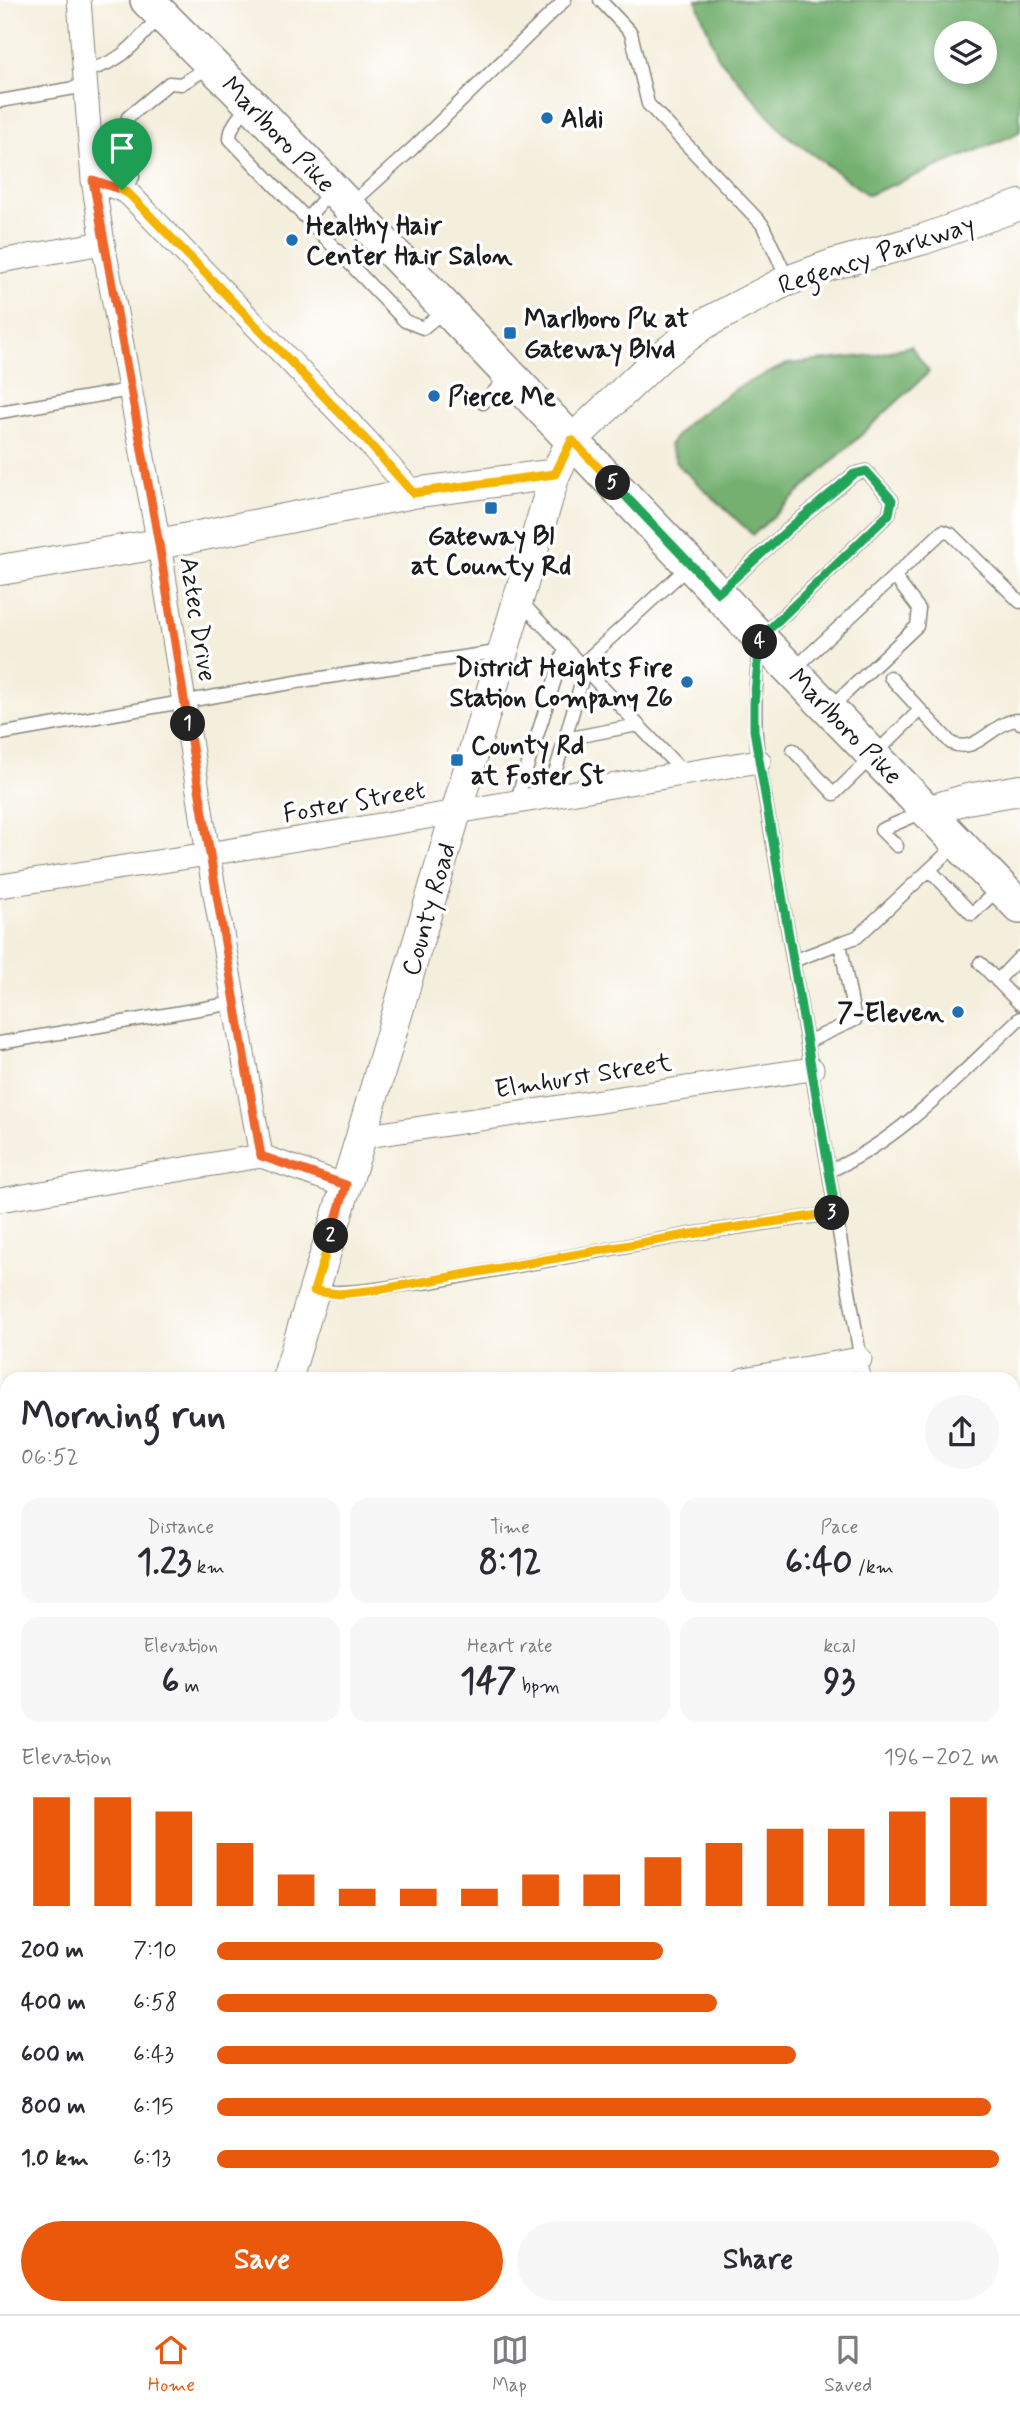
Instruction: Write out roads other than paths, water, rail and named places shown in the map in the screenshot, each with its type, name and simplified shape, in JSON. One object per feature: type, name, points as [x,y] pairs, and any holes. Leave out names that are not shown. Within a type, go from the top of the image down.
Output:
[{"type":"main road","name":"Marlboro Pike","points":[[154,7],[341,197],[1010,897]]},
{"type":"street","name":"Aztec Drive","points":[[79,0],[93,180],[159,544],[208,854],[261,1156]]},
{"type":"street","points":[[93,180],[130,195],[357,430],[413,493]]},
{"type":"street","name":"Regency Parkway","points":[[572,440],[660,357],[706,323],[789,280],[831,265],[924,239],[1020,205]]},
{"type":"street","points":[[0,261],[103,243]]},
{"type":"street","name":"County Road","points":[[289,1372],[362,1137],[555,474],[572,440]]},
{"type":"street","points":[[0,570],[159,544],[413,493],[555,474]]},
{"type":"street","name":"Foster Street","points":[[0,886],[208,854],[759,761]]},
{"type":"street","points":[[927,811],[967,799],[1020,790]]},
{"type":"street","name":"Elmhurst Street","points":[[362,1137],[812,1069]]},
{"type":"street","points":[[0,1200],[261,1156],[346,1185]]},
{"type":"street","points":[[827,1372],[862,1369]]},
{"type":"lane","points":[[307,219],[412,149],[565,0]]},
{"type":"lane","points":[[600,0],[631,33],[648,104],[762,224],[789,280]]},
{"type":"lane","points":[[0,101],[85,78],[122,57],[154,7]]},
{"type":"lane","points":[[122,190],[132,177],[125,147],[128,117],[169,83],[181,84],[212,65]]},
{"type":"lane","points":[[250,104],[234,124],[230,139],[405,321],[423,328],[447,309]]},
{"type":"lane","points":[[483,402],[510,375]]},
{"type":"lane","points":[[0,412],[130,390]]},
{"type":"lane","points":[[718,593],[854,474],[866,471],[892,500],[889,514],[760,638],[754,703],[754,730],[759,761],[862,1369]]},
{"type":"lane","points":[[793,670],[943,531],[951,534],[1020,602]]},
{"type":"lane","points":[[548,796],[583,667],[690,565]]},
{"type":"lane","points":[[829,708],[917,626],[919,609],[894,576]]},
{"type":"lane","points":[[518,599],[684,773]]},
{"type":"lane","points":[[516,802],[565,648]]},
{"type":"lane","points":[[0,734],[184,701],[503,651]]},
{"type":"lane","points":[[890,677],[951,743],[960,747],[970,746],[1010,720],[1019,720],[1020,723]]},
{"type":"lane","points":[[793,750],[834,794],[920,710]]},
{"type":"lane","points":[[565,739],[638,725]]},
{"type":"lane","points":[[897,846],[881,830],[927,811]]},
{"type":"lane","points":[[793,961],[857,937],[958,843]]},
{"type":"lane","points":[[930,870],[972,914],[1010,897]]},
{"type":"lane","points":[[807,1042],[855,1020],[840,943]]},
{"type":"lane","points":[[997,981],[1020,957]]},
{"type":"lane","points":[[980,963],[1020,1004]]},
{"type":"lane","points":[[0,1043],[234,1003]]},
{"type":"lane","points":[[829,1171],[860,1157],[890,1137],[1020,1018]]},
{"type":"lane","points":[[314,1291],[339,1294],[377,1290],[692,1234],[836,1213]]},
{"type":"place","name":"Aldi","points":[[547,118]]},
{"type":"place","name":"Healthy Hair Center Hair Salon","points":[[292,240]]},
{"type":"place","name":"Marlboro Pk at Gateway Blvd","points":[[510,333]]},
{"type":"place","name":"Pierce Me","points":[[434,396]]},
{"type":"place","name":"Gateway Bl at County Rd","points":[[491,508]]},
{"type":"place","name":"District Heights Fire Station Company 26","points":[[687,682]]},
{"type":"place","name":"County Rd at Foster St","points":[[457,760]]},
{"type":"place","name":"7-Eleven","points":[[958,1012]]}]
